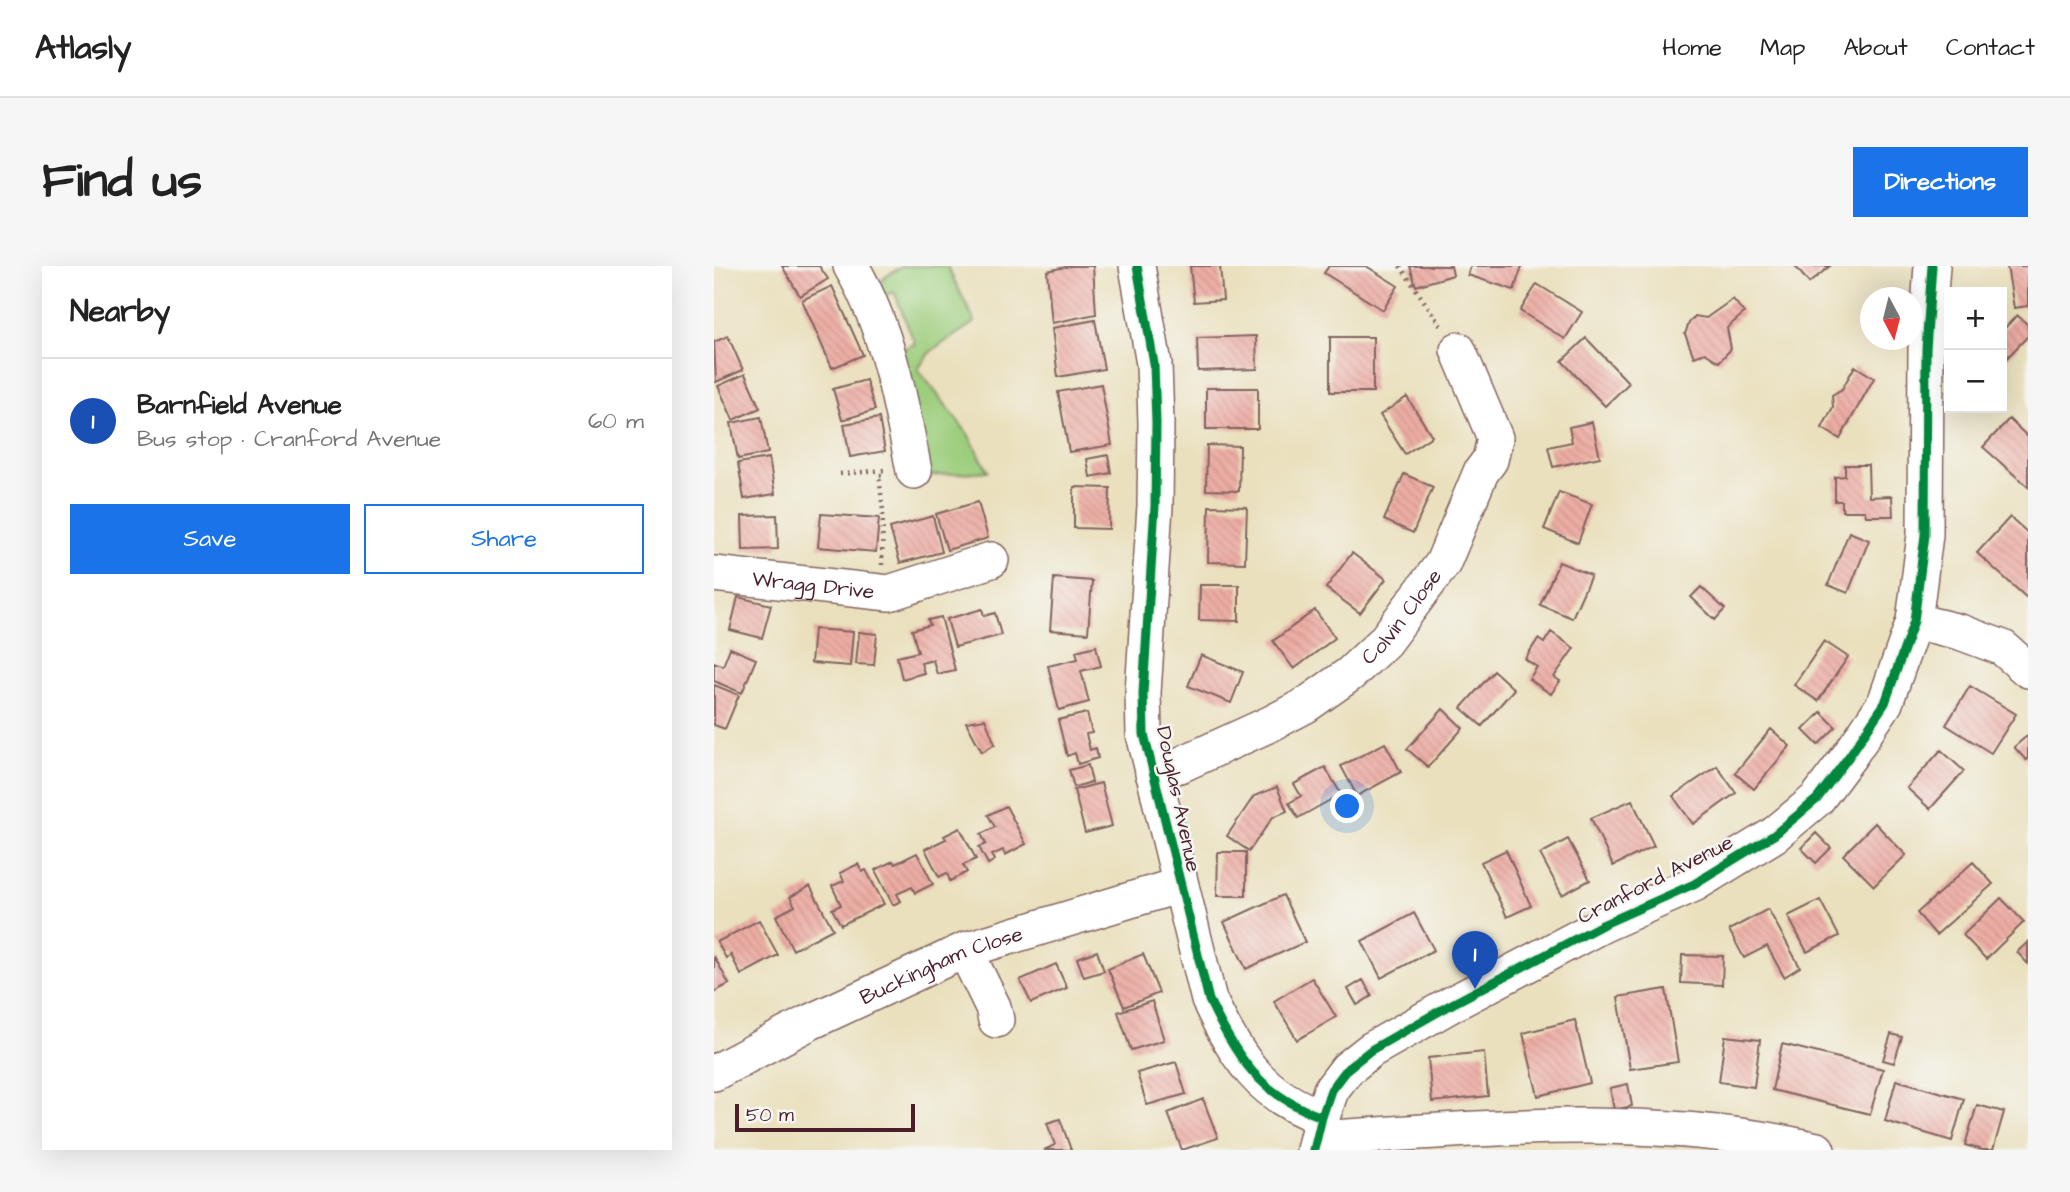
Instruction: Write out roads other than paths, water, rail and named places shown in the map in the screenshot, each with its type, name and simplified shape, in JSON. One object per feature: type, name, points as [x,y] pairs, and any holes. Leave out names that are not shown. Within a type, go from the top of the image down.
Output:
[{"type":"street","points":[[851,266],[859,279],[887,349],[904,414],[893,474]]},
{"type":"street","name":"Douglas Avenue","points":[[1137,266],[1154,363],[1156,506],[1143,693],[1144,734],[1209,1000],[1228,1040],[1247,1068],[1284,1100],[1303,1111],[1318,1135]]},
{"type":"street","name":"Cranford Avenue","points":[[1318,1135],[1331,1090],[1348,1069],[1371,1050],[1602,925],[1694,884],[1783,828],[1817,799],[1850,755],[1885,703],[1914,621],[1925,535],[1926,349],[1932,266]]},
{"type":"street","name":"Colvin Close","points":[[1153,773],[1233,743],[1306,705],[1333,687],[1384,642],[1443,563],[1482,472],[1490,460],[1495,438],[1458,350]]},
{"type":"street","name":"Wragg Drive","points":[[714,574],[888,593],[991,560]]},
{"type":"street","points":[[1914,621],[1960,632],[2003,648],[2028,670]]},
{"type":"street","name":"Buckingham Close","points":[[714,1073],[808,1023],[965,950],[1180,885]]},
{"type":"street","points":[[965,950],[993,1007],[996,1020]]},
{"type":"street","points":[[1318,1135],[1575,1126],[1700,1131],[1817,1150]]},
{"type":"place","name":"Barnfield Avenue","points":[[1475,989]]}]
